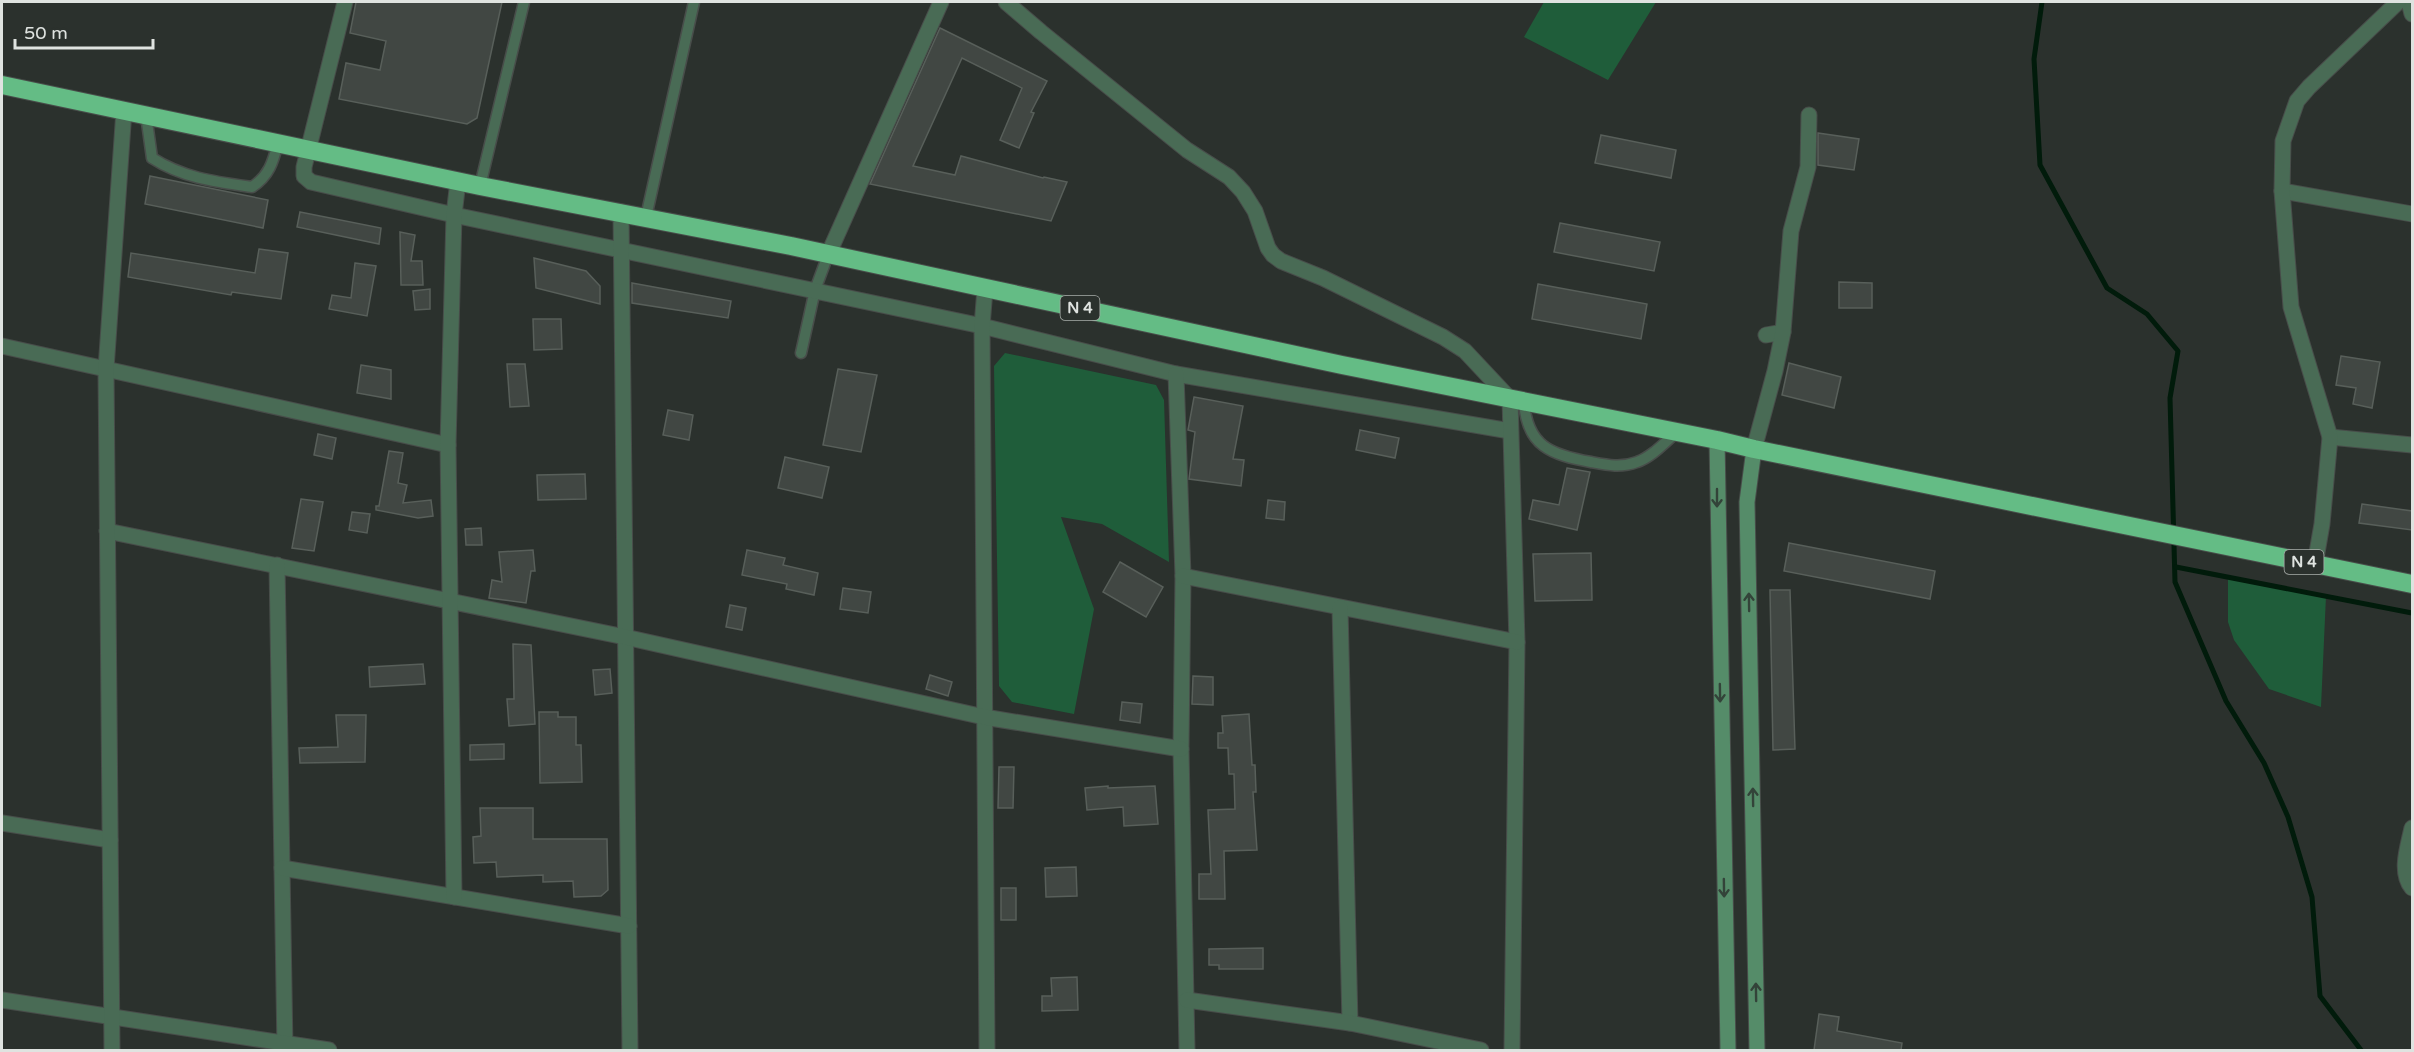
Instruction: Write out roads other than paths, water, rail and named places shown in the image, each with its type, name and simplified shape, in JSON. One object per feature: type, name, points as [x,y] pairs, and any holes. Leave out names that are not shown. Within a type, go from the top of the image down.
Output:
[{"type":"highway","name":"N 4","points":[[2,85],[480,186],[621,212],[828,255],[1342,366],[1717,440],[2412,584]]},
{"type":"street","points":[[345,2],[309,149],[304,176],[311,182],[454,215],[982,326],[1176,374],[1509,431]]},
{"type":"street","points":[[828,255],[940,2]]},
{"type":"street","points":[[1006,2],[1187,150],[1228,177],[1243,192],[1255,211],[1268,248],[1273,255],[1281,261],[1323,278],[1443,337],[1465,351],[1517,400],[1509,431],[1517,642],[1512,1050]]},
{"type":"street","points":[[2315,564],[2322,524],[2330,437],[2291,307],[2282,191],[2283,141],[2297,101],[2398,2]]},
{"type":"street","points":[[2409,2],[2412,14]]},
{"type":"street","points":[[112,1050],[106,369],[124,110]]},
{"type":"street","points":[[1757,1050],[1747,502],[1754,449],[1783,332],[1791,231],[1808,167],[1809,116]]},
{"type":"street","points":[[454,897],[448,445],[454,215],[458,181]]},
{"type":"street","points":[[2282,191],[2412,214]]},
{"type":"street","points":[[621,212],[630,1050]]},
{"type":"street","points":[[985,289],[982,326],[987,1050]]},
{"type":"street","points":[[1766,335],[1783,332]]},
{"type":"street","points":[[2,346],[448,445]]},
{"type":"street","points":[[1176,374],[1182,576],[1181,750],[1187,1050]]},
{"type":"street","points":[[2330,437],[2412,445]]},
{"type":"street","points":[[1717,440],[1728,1050]]},
{"type":"street","points":[[107,531],[625,637],[984,717],[1181,750]]},
{"type":"street","points":[[277,565],[285,1047]]},
{"type":"street","points":[[1182,576],[1517,642]]},
{"type":"street","points":[[1340,608],[1350,1023]]},
{"type":"street","points":[[2,823],[110,840]]},
{"type":"street","points":[[2412,828],[2405,873],[2412,888]]},
{"type":"street","points":[[282,868],[628,926]]},
{"type":"street","points":[[2,1000],[285,1047],[329,1050]]},
{"type":"street","points":[[1187,1000],[1350,1023],[1481,1050]]},
{"type":"lane","points":[[480,186],[524,2]]},
{"type":"lane","points":[[646,217],[694,2]]},
{"type":"lane","points":[[146,115],[152,158],[171,170],[198,179],[252,187],[264,179],[278,143]]},
{"type":"lane","points":[[801,353],[815,290],[828,255]]},
{"type":"lane","points":[[1517,400],[1525,422],[1535,438],[1548,449],[1566,458],[1616,467],[1636,462],[1650,455],[1677,432]]},
{"type":"waterway","points":[[2042,2],[2034,59],[2040,165],[2107,288],[2147,314],[2178,351],[2170,398],[2175,582],[2226,701],[2264,763],[2288,817],[2312,897],[2320,996],[2361,1050]]},
{"type":"waterway","points":[[2176,567],[2412,613]]}]
